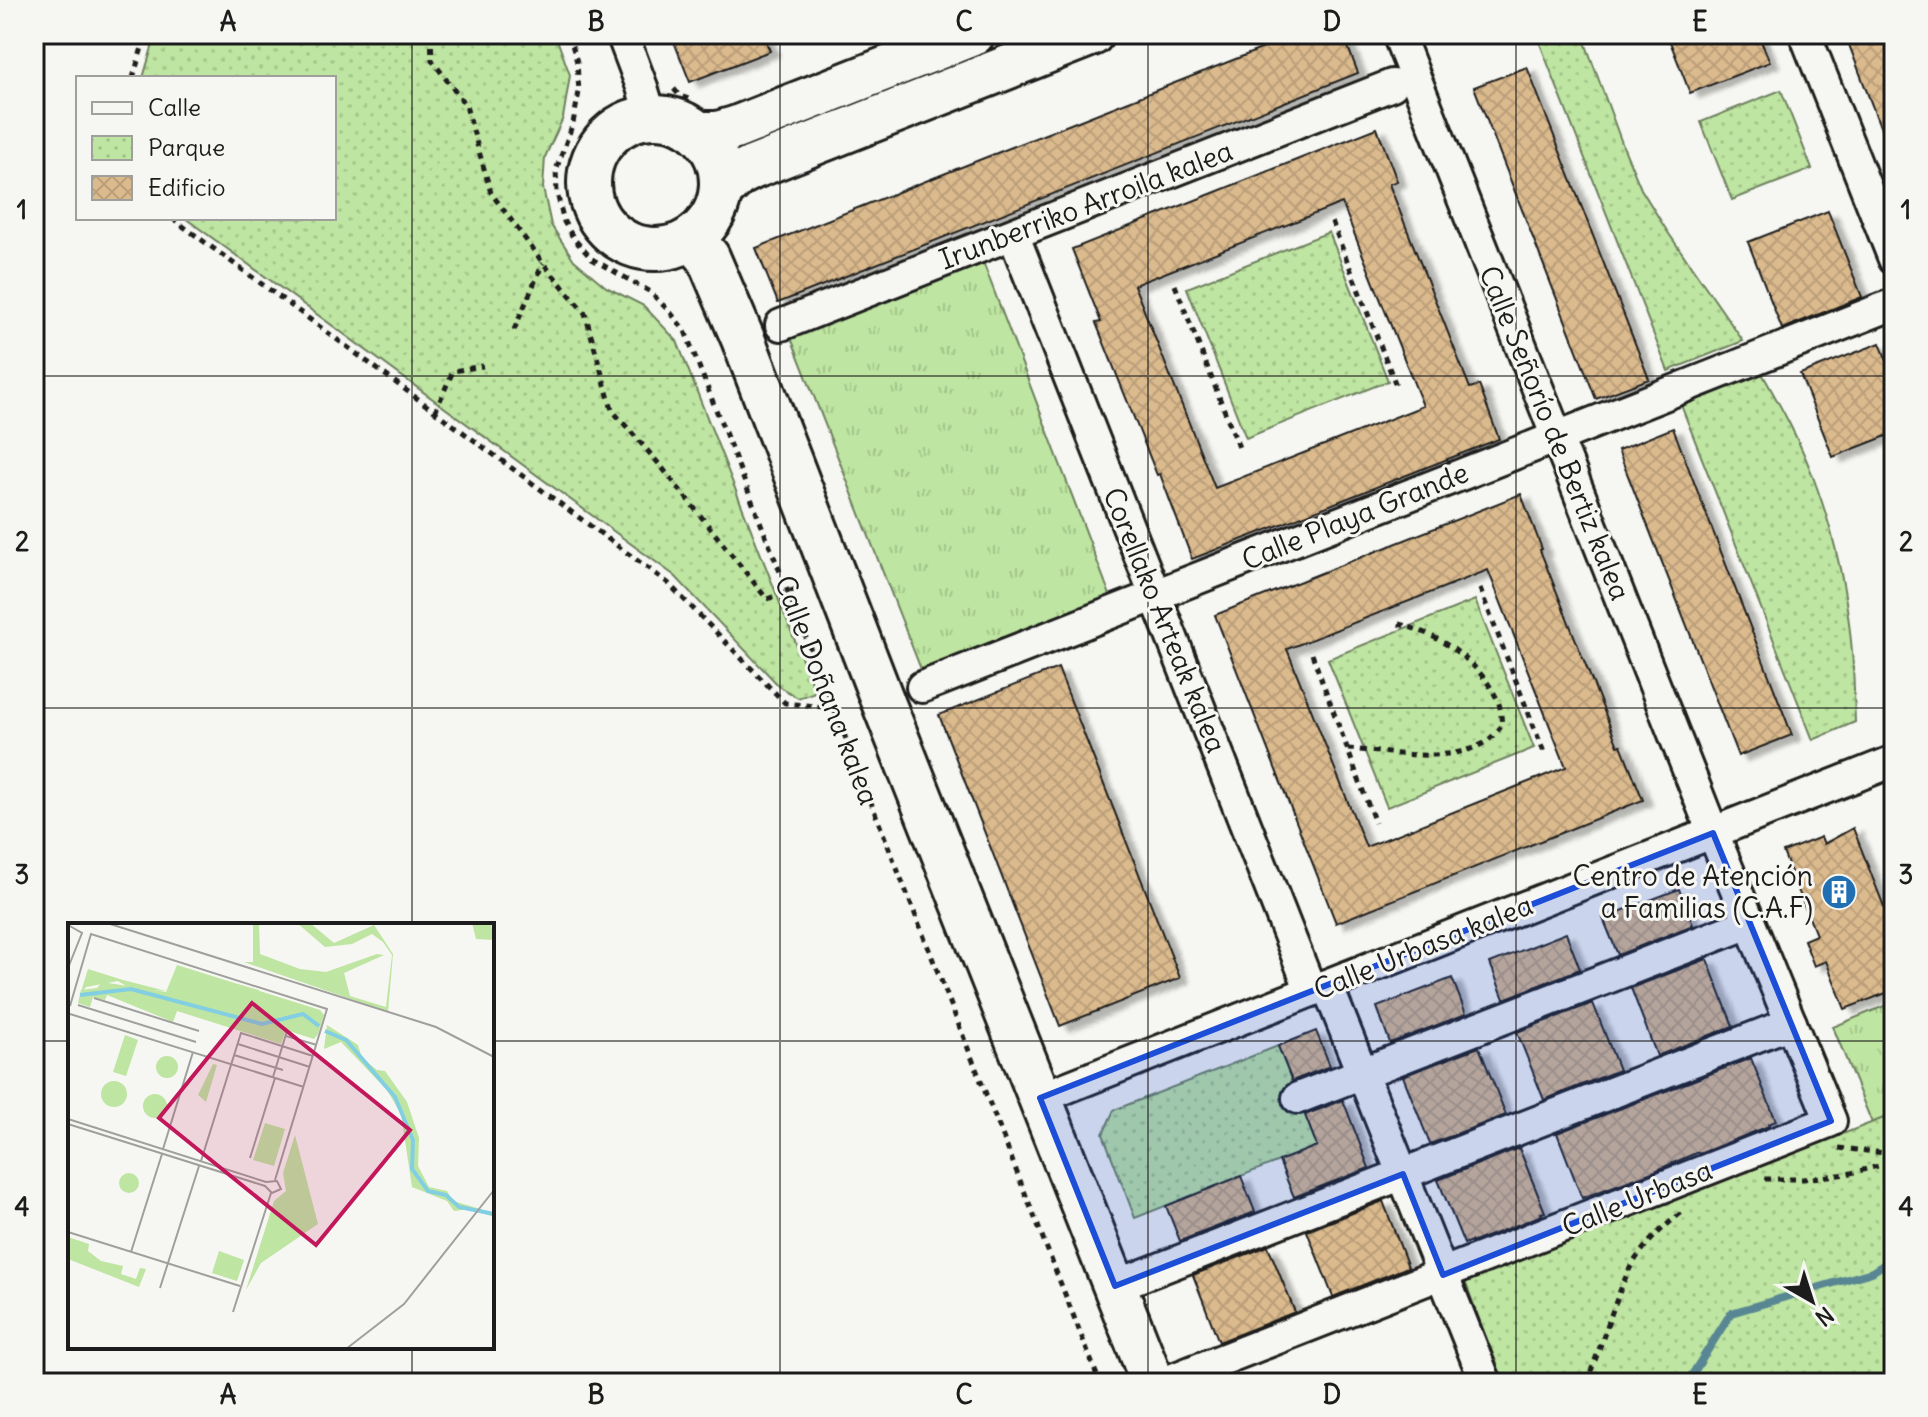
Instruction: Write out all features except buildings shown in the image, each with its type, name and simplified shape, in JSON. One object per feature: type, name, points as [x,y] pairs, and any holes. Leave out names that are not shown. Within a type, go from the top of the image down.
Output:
[{"type":"street","points":[[622,34],[642,87],[661,101],[673,119],[699,118],[718,133],[973,34]]},
{"type":"street","points":[[721,191],[730,181],[752,168],[1092,34]]},
{"type":"street","name":"Calle Señorío de Bertiz kalea","points":[[1398,34],[1791,1023],[1831,1134]]},
{"type":"street","points":[[1805,34],[1894,259]]},
{"type":"street","name":"Irunberriko Arroila kalea","points":[[781,325],[1392,85]]},
{"type":"street","points":[[661,101],[603,142],[588,184],[593,205],[606,225],[632,245],[653,249],[674,246],[692,238],[713,213],[721,191],[721,173],[699,118]]},
{"type":"street","name":"Calle Doñana kalea","points":[[692,238],[708,257],[743,339],[1153,1383]]},
{"type":"street","name":"Corellako Arteak kalea","points":[[1019,249],[1319,988]]},
{"type":"street","name":"Calle Playa Grande","points":[[922,687],[1894,304]]},
{"type":"street","name":"Calle Urbasa kalea","points":[[1040,1098],[1894,761]]},
{"type":"street","points":[[1298,1098],[1749,923]]},
{"type":"street","points":[[1319,988],[1362,1073],[1403,1174],[1443,1275],[1476,1380]]},
{"type":"street","points":[[1115,1286],[1791,1023]]},
{"type":"street","name":"Calle Urbasa","points":[[1163,1383],[1443,1275],[1831,1134]]},
{"type":"path","points":[[134,76],[146,34]]},
{"type":"path","points":[[431,34],[432,60],[466,106],[491,193],[585,313],[612,410],[767,599],[799,588]]},
{"type":"path","name":"Calle Doñana kalea","points":[[569,34],[577,62],[579,92],[573,123],[556,170],[557,193],[564,222],[592,259],[649,291],[685,331],[1100,1383]]},
{"type":"path","points":[[661,101],[680,96],[699,118]]},
{"type":"path","points":[[175,220],[668,583],[785,703],[834,708]]},
{"type":"path","points":[[1332,222],[1397,388]]},
{"type":"path","points":[[514,330],[543,263]]},
{"type":"path","points":[[1175,285],[1240,450]]},
{"type":"path","points":[[435,412],[453,371],[483,366]]},
{"type":"path","points":[[1480,589],[1545,755]]},
{"type":"path","points":[[1348,749],[1428,754],[1460,752],[1486,742],[1502,726],[1499,703],[1486,679],[1466,659],[1429,634],[1394,623]]},
{"type":"path","points":[[1312,654],[1375,823]]},
{"type":"path","points":[[1831,1134],[1894,1154]]},
{"type":"path","points":[[1759,1181],[1839,1175],[1894,1162]]},
{"type":"path","points":[[1586,1383],[1630,1268],[1653,1238],[1687,1209]]},
{"type":"highlighted area","points":[[1713,833],[1831,1121],[1443,1275],[1403,1174],[1115,1286],[1040,1098]]},
{"type":"green space","points":[[156,34],[555,34],[570,75],[563,118],[545,157],[543,188],[551,225],[574,260],[606,287],[644,306],[677,341],[815,692],[798,698],[780,687],[675,576],[188,220],[336,220],[336,76],[144,76]]},
{"type":"green space","points":[[1582,34],[1641,189],[1743,341],[1668,371],[1537,36]]},
{"type":"green space","points":[[1781,90],[1812,169],[1732,200],[1701,122]]},
{"type":"green space","points":[[1329,232],[1388,381],[1246,438],[1187,288]]},
{"type":"green space","points":[[980,254],[1113,603],[924,677],[788,330]]},
{"type":"green space","points":[[1759,368],[1810,470],[1834,542],[1846,602],[1855,722],[1813,740],[1679,400]]},
{"type":"green space","points":[[1475,600],[1534,748],[1387,807],[1328,659]]},
{"type":"green space","points":[[1894,1002],[1894,1114],[1872,1123],[1833,1027]]},
{"type":"green space","points":[[1278,1046],[1317,1146],[1135,1218],[1103,1134],[1114,1110]]},
{"type":"green space","points":[[1894,1114],[1894,1383],[1503,1383],[1465,1281]]},
{"type":"waterway","points":[[1687,1383],[1731,1313],[1872,1272],[1894,1258]]},
{"type":"place","name":"Centro de Atención a Familias (C.A.F)","points":[[1839,892]]}]
